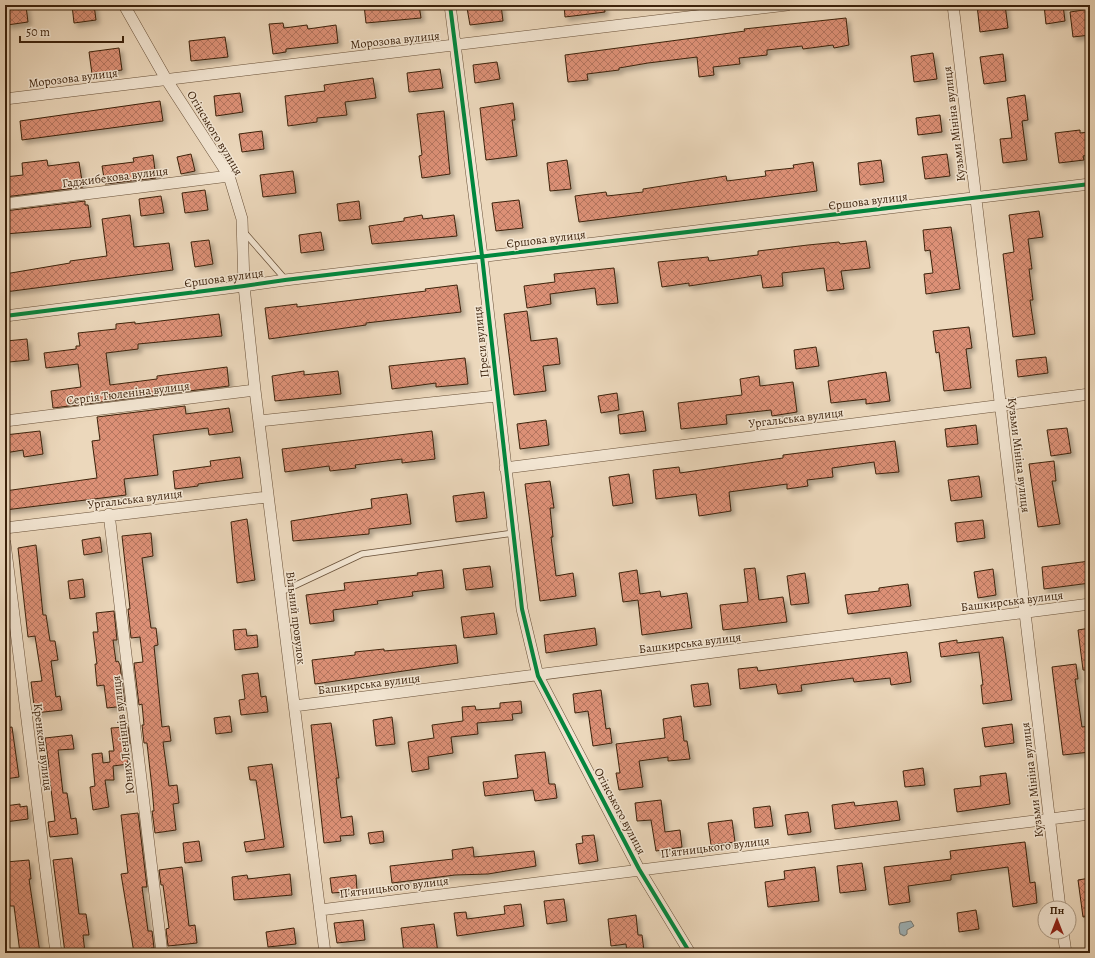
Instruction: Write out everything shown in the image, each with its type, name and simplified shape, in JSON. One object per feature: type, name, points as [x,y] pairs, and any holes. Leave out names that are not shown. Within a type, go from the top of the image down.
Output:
[{"type":"street","name":"Огінського вулиця","points":[[124,5],[166,79],[228,176],[242,219],[244,232],[244,286]]},
{"type":"street","name":"Преси вулиця","points":[[450,5],[482,256],[496,396],[522,609],[538,676]]},
{"type":"street","name":"Морозова вулиця","points":[[5,99],[787,5]]},
{"type":"street","name":"Кузьми Мініна вулиця","points":[[954,5],[1059,900]]},
{"type":"street","name":"Гаджибекова вулиця","points":[[5,204],[228,176]]},
{"type":"street","name":"Єршова вулиця","points":[[5,316],[482,256],[1090,184]]},
{"type":"street","name":"Вільний провулок","points":[[244,286],[279,593],[325,953]]},
{"type":"street","name":"Сергія Тюленіна вулиця","points":[[5,421],[255,390]]},
{"type":"street","name":"Ургальська вулиця","points":[[505,468],[1090,394]]},
{"type":"street","points":[[259,421],[496,396]]},
{"type":"street","name":"Ургальська вулиця","points":[[5,528],[109,514],[268,497]]},
{"type":"street","name":"Юних Ленінців вулиця","points":[[109,514],[162,953]]},
{"type":"street","name":"Кренкеля вулиця","points":[[5,543],[56,953]]},
{"type":"street","name":"Башкирська вулиця","points":[[294,706],[538,676],[1090,604]]},
{"type":"street","name":"Огінського вулиця","points":[[538,676],[639,870],[690,953]]},
{"type":"street","name":"П’ятницького вулиця","points":[[320,910],[1090,814]]},
{"type":"street","points":[[1064,940],[1066,953]]},
{"type":"lane","points":[[244,232],[285,280]]},
{"type":"lane","points":[[279,593],[362,554],[513,533]]},
{"type":"water","points":[[911,921],[914,926],[907,930],[907,934],[904,936],[900,934],[900,923]]},
{"type":"building","points":[[72,5],[94,5],[96,20],[74,23]]},
{"type":"building","points":[[364,5],[419,5],[421,18],[366,23]]},
{"type":"building","points":[[501,5],[503,21],[470,25],[467,8]]},
{"type":"building","points":[[564,5],[604,5],[605,12],[565,17]]},
{"type":"building","points":[[977,5],[1005,5],[1008,28],[980,32]]},
{"type":"building","points":[[1044,5],[1063,5],[1065,21],[1046,24]]},
{"type":"building","points":[[26,6],[28,22],[7,25],[5,9]]},
{"type":"building","points":[[1090,9],[1090,35],[1073,37],[1070,12]]},
{"type":"building","points":[[846,18],[849,45],[834,48],[833,45],[803,49],[802,46],[767,50],[767,55],[739,58],[740,64],[713,67],[714,75],[699,77],[697,57],[648,63],[619,68],[619,70],[587,74],[588,80],[568,82],[565,55],[745,31],[744,29]]},
{"type":"building","points":[[283,23],[284,28],[307,25],[308,29],[336,25],[338,43],[286,49],[286,52],[273,54],[269,24]]},
{"type":"building","points":[[225,37],[228,57],[191,61],[189,41]]},
{"type":"building","points":[[119,48],[122,70],[92,74],[89,52]]},
{"type":"building","points":[[933,53],[937,79],[914,82],[911,56]]},
{"type":"building","points":[[1003,54],[1006,81],[984,84],[980,57]]},
{"type":"building","points":[[497,62],[500,79],[475,83],[473,65]]},
{"type":"building","points":[[440,69],[443,88],[409,92],[407,73]]},
{"type":"building","points":[[373,78],[376,98],[345,102],[347,115],[317,118],[317,122],[288,126],[285,96],[325,91],[324,85]]},
{"type":"building","points":[[240,93],[243,112],[216,116],[214,96]]},
{"type":"building","points":[[1025,95],[1028,120],[1022,121],[1027,160],[1003,163],[1000,139],[1012,138],[1007,98]]},
{"type":"building","points":[[160,101],[163,121],[22,140],[20,121]]},
{"type":"building","points":[[513,103],[515,120],[512,120],[517,156],[486,160],[480,108]]},
{"type":"building","points":[[444,111],[450,174],[422,178],[419,156],[422,155],[417,114]]},
{"type":"building","points":[[940,115],[942,132],[918,135],[916,118]]},
{"type":"building","points":[[1080,130],[1080,133],[1090,132],[1090,155],[1083,156],[1084,160],[1059,163],[1055,133]]},
{"type":"building","points":[[262,131],[264,149],[242,152],[239,134]]},
{"type":"building","points":[[191,154],[195,171],[181,174],[177,157]]},
{"type":"building","points":[[947,154],[950,176],[925,179],[922,157]]},
{"type":"building","points":[[153,155],[156,178],[105,184],[102,166],[134,162],[133,158]]},
{"type":"building","points":[[47,160],[48,166],[79,162],[83,187],[5,197],[5,177],[23,175],[22,163]]},
{"type":"building","points":[[567,160],[571,189],[550,191],[547,163]]},
{"type":"building","points":[[881,160],[884,182],[860,185],[858,163]]},
{"type":"building","points":[[813,162],[817,191],[579,222],[575,196],[606,192],[607,196],[643,192],[643,189],[726,176],[727,181],[766,176],[765,171],[794,168],[793,165]]},
{"type":"building","points":[[293,171],[296,193],[263,197],[260,175]]},
{"type":"building","points":[[205,190],[208,210],[185,213],[182,193]]},
{"type":"building","points":[[161,196],[164,213],[141,216],[139,199]]},
{"type":"building","points":[[519,200],[523,228],[496,231],[492,203]]},
{"type":"building","points":[[85,201],[85,205],[88,205],[91,227],[5,234],[5,211]]},
{"type":"building","points":[[359,201],[361,219],[339,221],[337,204]]},
{"type":"building","points":[[1039,211],[1043,237],[1028,239],[1032,269],[1029,269],[1033,300],[1030,300],[1035,334],[1013,337],[1003,254],[1014,252],[1009,215]]},
{"type":"building","points":[[130,215],[134,247],[169,243],[173,270],[5,292],[5,274],[70,263],[70,261],[107,256],[102,219]]},
{"type":"building","points":[[422,215],[423,219],[454,215],[457,236],[372,244],[369,226],[404,221],[404,218]]},
{"type":"building","points":[[951,227],[960,289],[926,294],[924,274],[933,273],[930,250],[925,251],[923,230]]},
{"type":"building","points":[[321,232],[324,250],[301,253],[299,235]]},
{"type":"building","points":[[209,240],[213,264],[195,267],[191,242]]},
{"type":"building","points":[[866,241],[870,268],[841,271],[844,289],[827,291],[824,268],[782,273],[783,286],[763,288],[761,275],[689,286],[689,283],[662,287],[658,262],[708,257],[709,261],[758,255],[758,251],[839,242],[840,244]]},
{"type":"building","points":[[614,268],[618,303],[597,305],[595,288],[550,294],[551,304],[527,308],[524,286],[555,282],[554,274]]},
{"type":"building","points":[[457,285],[461,312],[366,323],[366,325],[269,339],[265,308],[297,304],[297,307],[426,291],[425,289]]},
{"type":"building","points":[[527,311],[531,341],[557,338],[560,364],[543,366],[546,391],[514,395],[504,314]]},
{"type":"building","points":[[219,314],[222,336],[138,344],[138,349],[106,353],[110,385],[157,379],[157,376],[227,367],[229,386],[53,408],[51,391],[81,387],[78,364],[46,368],[44,353],[76,349],[76,346],[80,346],[78,333],[116,329],[116,324],[135,322],[135,324]]},
{"type":"building","points":[[969,327],[972,348],[966,349],[971,388],[944,391],[939,352],[936,353],[933,331]]},
{"type":"building","points":[[27,339],[29,360],[9,362],[6,341]]},
{"type":"building","points":[[816,347],[819,366],[796,369],[794,350]]},
{"type":"building","points":[[1046,357],[1048,373],[1018,377],[1016,360]]},
{"type":"building","points":[[465,358],[468,384],[436,387],[436,383],[392,389],[389,366]]},
{"type":"building","points":[[304,371],[304,375],[338,371],[341,394],[275,401],[272,376]]},
{"type":"building","points":[[886,372],[890,401],[866,404],[866,399],[831,403],[828,381]]},
{"type":"building","points":[[759,376],[760,386],[793,382],[797,412],[772,416],[771,410],[726,415],[727,424],[681,429],[678,403],[742,395],[740,379]]},
{"type":"building","points":[[617,393],[619,410],[601,413],[598,396]]},
{"type":"building","points":[[185,406],[186,414],[229,408],[233,432],[209,435],[208,428],[153,435],[158,475],[124,479],[126,495],[5,510],[5,491],[97,478],[92,441],[100,440],[97,417]]},
{"type":"building","points":[[643,411],[646,431],[620,434],[618,415]]},
{"type":"building","points":[[546,420],[549,445],[520,449],[517,424]]},
{"type":"building","points":[[976,425],[978,444],[947,447],[945,429]]},
{"type":"building","points":[[1067,428],[1071,453],[1051,456],[1047,430]]},
{"type":"building","points":[[40,431],[43,454],[24,457],[23,450],[5,453],[5,435]]},
{"type":"building","points":[[432,431],[435,459],[402,463],[402,459],[355,465],[356,468],[330,471],[329,466],[285,472],[282,449]]},
{"type":"building","points":[[895,441],[899,472],[876,474],[874,462],[832,468],[833,477],[807,480],[808,486],[787,489],[787,484],[729,492],[731,511],[699,516],[696,494],[656,499],[653,470],[679,467],[680,473],[783,458],[783,455]]},
{"type":"building","points":[[240,457],[243,478],[198,484],[198,486],[175,489],[173,471],[211,466],[210,461]]},
{"type":"building","points":[[1054,461],[1056,481],[1052,481],[1060,524],[1038,527],[1029,464]]},
{"type":"building","points":[[629,474],[633,503],[613,506],[609,477]]},
{"type":"building","points":[[979,476],[982,497],[951,501],[948,480]]},
{"type":"building","points":[[550,481],[554,508],[550,508],[553,537],[551,537],[556,576],[573,573],[576,596],[540,601],[525,484]]},
{"type":"building","points":[[484,492],[487,518],[456,522],[453,496]]},
{"type":"building","points":[[407,494],[411,524],[369,529],[369,534],[293,541],[291,521],[372,508],[371,499]]},
{"type":"building","points":[[247,519],[255,580],[237,583],[231,522]]},
{"type":"building","points":[[983,520],[985,538],[957,542],[955,523]]},
{"type":"building","points":[[151,533],[153,556],[142,558],[151,628],[156,628],[158,645],[154,646],[162,727],[169,726],[171,741],[163,742],[169,786],[177,785],[179,803],[173,804],[176,830],[155,833],[147,743],[144,743],[142,704],[139,705],[134,663],[143,662],[140,637],[131,638],[128,609],[130,609],[122,536]]},
{"type":"building","points":[[100,537],[102,552],[84,555],[82,540]]},
{"type":"building","points":[[36,545],[43,615],[46,615],[50,641],[55,641],[58,660],[51,661],[56,697],[60,696],[62,710],[35,713],[31,682],[42,681],[35,636],[28,637],[18,548]]},
{"type":"building","points":[[1090,561],[1090,583],[1044,589],[1042,567]]},
{"type":"building","points":[[490,566],[493,587],[466,590],[463,569]]},
{"type":"building","points":[[755,568],[759,600],[783,597],[787,622],[723,630],[720,605],[748,602],[744,569]]},
{"type":"building","points":[[993,569],[996,595],[978,598],[974,572]]},
{"type":"building","points":[[442,570],[444,588],[412,592],[413,596],[377,601],[378,604],[333,610],[334,621],[310,624],[306,595],[345,590],[344,583],[418,575],[417,573]]},
{"type":"building","points":[[637,570],[640,594],[660,591],[661,597],[687,593],[692,628],[642,635],[638,600],[623,602],[619,573]]},
{"type":"building","points":[[805,573],[809,603],[791,605],[787,576]]},
{"type":"building","points":[[83,579],[85,597],[70,599],[68,581]]},
{"type":"building","points":[[908,584],[911,606],[848,614],[845,595],[879,591],[879,588]]},
{"type":"building","points":[[114,611],[117,640],[113,640],[116,662],[118,661],[120,665],[125,706],[107,708],[104,685],[97,686],[95,664],[97,664],[93,632],[98,632],[96,613]]},
{"type":"building","points":[[494,613],[497,634],[464,638],[461,617]]},
{"type":"building","points":[[595,628],[597,645],[546,653],[544,635]]},
{"type":"building","points":[[1090,628],[1090,670],[1083,670],[1078,630]]},
{"type":"building","points":[[246,629],[247,636],[257,635],[258,647],[235,650],[233,630]]},
{"type":"building","points":[[1003,637],[1012,700],[983,704],[981,685],[983,685],[979,652],[941,657],[939,643],[957,640],[957,643]]},
{"type":"building","points":[[456,645],[458,663],[315,684],[312,660],[355,655],[355,652]]},
{"type":"building","points":[[907,652],[911,682],[891,685],[890,678],[854,682],[853,678],[801,685],[802,691],[778,694],[776,684],[740,689],[738,669],[757,667],[758,671]]},
{"type":"building","points":[[1076,664],[1078,679],[1075,679],[1082,727],[1090,726],[1090,752],[1063,755],[1052,667]]},
{"type":"building","points":[[258,673],[261,697],[266,696],[268,712],[241,715],[239,700],[245,699],[242,675]]},
{"type":"building","points":[[708,683],[711,705],[694,707],[691,685]]},
{"type":"building","points":[[601,690],[606,729],[610,728],[612,743],[593,746],[588,711],[575,713],[573,694]]},
{"type":"building","points":[[521,701],[522,713],[512,714],[513,720],[477,723],[478,734],[451,737],[453,753],[428,757],[429,769],[412,772],[408,742],[434,738],[432,725],[463,721],[462,707],[475,706],[476,710],[500,708],[500,703]]},
{"type":"building","points":[[230,716],[232,732],[216,734],[214,718]]},
{"type":"building","points":[[681,716],[684,741],[687,741],[690,759],[668,761],[668,757],[639,761],[643,787],[619,790],[616,773],[620,773],[616,744],[665,738],[663,719]]},
{"type":"building","points":[[392,717],[395,744],[376,746],[373,720]]},
{"type":"building","points":[[331,723],[339,778],[336,778],[341,818],[352,816],[354,835],[340,836],[341,841],[324,843],[311,725]]},
{"type":"building","points":[[1012,724],[1014,743],[985,747],[982,728]]},
{"type":"building","points":[[12,727],[19,777],[5,779],[5,728]]},
{"type":"building","points":[[128,727],[130,744],[126,745],[128,764],[113,766],[114,780],[105,780],[109,807],[93,810],[90,787],[95,786],[92,754],[102,753],[103,763],[110,762],[109,751],[114,751],[111,728]]},
{"type":"building","points":[[72,735],[74,749],[58,750],[63,793],[67,793],[71,819],[76,818],[78,834],[50,837],[48,822],[55,821],[50,781],[43,782],[42,768],[49,767],[45,738]]},
{"type":"building","points":[[545,752],[549,784],[555,784],[557,798],[535,801],[533,790],[485,796],[483,782],[518,778],[515,755]]},
{"type":"building","points":[[272,764],[284,847],[246,852],[244,842],[265,839],[256,780],[250,780],[248,767]]},
{"type":"building","points":[[923,768],[925,785],[905,787],[903,771]]},
{"type":"building","points":[[1006,773],[1010,804],[957,812],[954,789],[981,786],[980,776]]},
{"type":"building","points":[[661,800],[665,832],[680,830],[682,847],[656,851],[651,820],[637,821],[635,803]]},
{"type":"building","points":[[897,801],[900,820],[835,829],[832,805],[854,802],[855,806]]},
{"type":"building","points":[[20,804],[20,807],[27,806],[28,819],[5,822],[5,806]]},
{"type":"building","points":[[770,806],[773,826],[755,828],[753,808]]},
{"type":"building","points":[[808,812],[811,832],[788,835],[785,815]]},
{"type":"building","points":[[138,813],[147,887],[142,887],[148,931],[152,931],[154,948],[151,948],[152,953],[134,953],[121,874],[128,873],[121,815]]},
{"type":"building","points":[[732,820],[735,842],[711,845],[708,823]]},
{"type":"building","points":[[383,831],[384,842],[370,844],[368,833]]},
{"type":"building","points":[[594,835],[598,861],[579,864],[576,844],[583,843],[582,836]]},
{"type":"building","points":[[199,841],[202,861],[185,863],[183,843]]},
{"type":"building","points":[[1025,842],[1030,883],[1035,882],[1037,903],[1013,907],[1008,867],[951,875],[951,880],[908,886],[910,902],[889,905],[884,867],[951,859],[950,851]]},
{"type":"building","points":[[473,847],[474,857],[534,851],[536,866],[488,874],[455,875],[392,883],[390,866],[453,859],[452,850]]},
{"type":"building","points":[[72,858],[79,914],[86,914],[89,935],[83,935],[85,953],[65,953],[53,860]]},
{"type":"building","points":[[29,860],[31,879],[29,879],[40,953],[20,953],[14,906],[10,906],[6,862]]},
{"type":"building","points":[[862,863],[866,890],[840,893],[837,866]]},
{"type":"building","points":[[182,867],[189,926],[195,925],[197,943],[168,946],[166,929],[169,928],[163,885],[161,885],[159,870]]},
{"type":"building","points":[[815,867],[819,901],[768,907],[765,882],[785,879],[784,871]]},
{"type":"building","points":[[290,874],[292,895],[234,900],[232,877],[247,875],[248,879]]},
{"type":"building","points":[[356,875],[357,891],[332,893],[330,878]]},
{"type":"building","points":[[1090,878],[1090,916],[1083,917],[1078,880]]},
{"type":"building","points":[[564,899],[567,921],[547,924],[544,901]]},
{"type":"building","points":[[521,904],[524,926],[457,936],[454,913],[466,912],[467,919],[505,914],[504,906]]},
{"type":"building","points":[[976,910],[979,929],[959,932],[957,913]]},
{"type":"building","points":[[636,915],[638,935],[642,935],[644,951],[627,953],[626,944],[611,946],[608,919]]},
{"type":"building","points":[[363,920],[365,940],[337,943],[334,923]]},
{"type":"building","points":[[434,924],[438,953],[404,953],[401,928]]},
{"type":"building","points":[[294,928],[296,944],[268,947],[266,932]]},
{"type":"cycle path","points":[[450,5],[482,256],[522,609],[538,676],[639,869],[690,953]]},
{"type":"cycle path","points":[[5,316],[285,280],[1090,184]]}]
